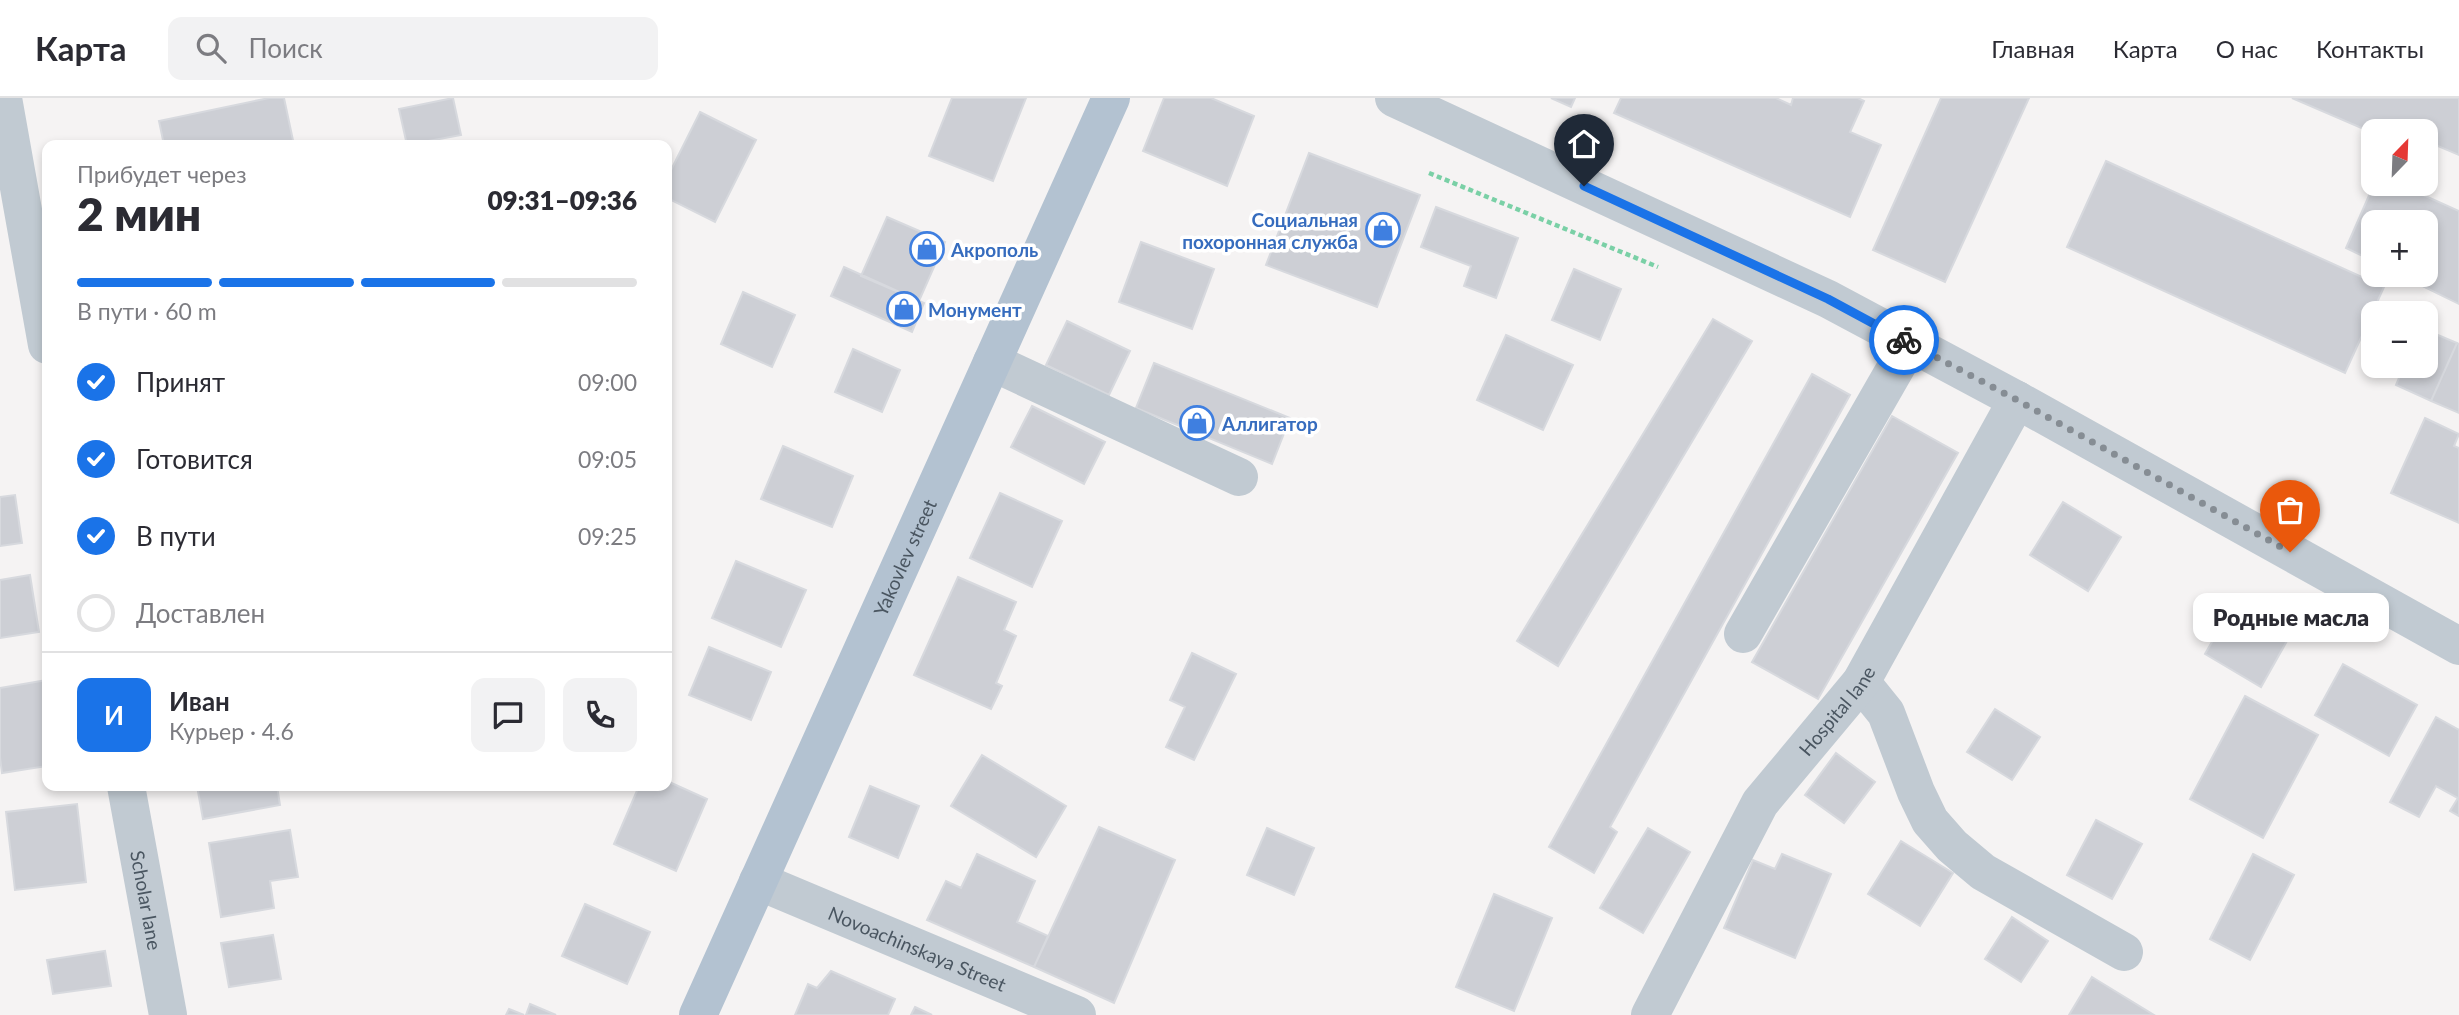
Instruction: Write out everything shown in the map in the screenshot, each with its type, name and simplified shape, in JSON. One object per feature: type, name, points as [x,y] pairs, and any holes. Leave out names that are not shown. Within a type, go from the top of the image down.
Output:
[{"type":"main road","name":"Yakovlev street","points":[[698,1015],[1111,98]]},
{"type":"street","points":[[3,98],[42,317]]},
{"type":"street","points":[[1394,98],[1828,299],[2017,400],[2459,646]]},
{"type":"street","points":[[1743,635],[1910,343]]},
{"type":"street","points":[[992,362],[1239,477]]},
{"type":"street","name":"Hospital lane","points":[[1650,1015],[1760,803],[1861,682],[2017,400]]},
{"type":"street","points":[[1861,682],[1886,713],[1930,821],[1952,846],[1983,872],[2124,952]]},
{"type":"street","name":"Scholar lane","points":[[127,791],[168,1015]]},
{"type":"street","name":"Novoachinskaya Street","points":[[758,881],[1077,1015]]},
{"type":"path","points":[[1429,173],[1660,268]]},
{"type":"building","points":[[269,98],[284,98],[293,140],[163,140],[159,121]]},
{"type":"building","points":[[453,98],[461,135],[434,140],[406,140],[399,109]]},
{"type":"building","points":[[952,98],[1026,98],[993,181],[929,156]]},
{"type":"building","points":[[1164,98],[1211,98],[1254,116],[1227,186],[1143,151]]},
{"type":"building","points":[[1551,98],[1575,98],[1571,107]]},
{"type":"building","points":[[1621,98],[1776,98],[1791,105],[1793,98],[1858,98],[1864,101],[1850,132],[1881,145],[1850,217],[1614,113]]},
{"type":"building","points":[[1941,98],[2029,98],[1945,282],[1873,250]]},
{"type":"building","points":[[2292,98],[2459,98],[2459,155],[2438,146],[2438,119],[2361,119],[2361,128]]},
{"type":"building","points":[[700,112],[756,140],[715,222],[672,200],[672,168]]},
{"type":"building","points":[[1309,153],[1420,195],[1377,307],[1266,265]]},
{"type":"building","points":[[2106,161],[2361,277],[2361,287],[2384,287],[2378,301],[2361,301],[2361,338],[2345,373],[2067,247]]},
{"type":"building","points":[[2369,196],[2426,196],[2459,211],[2459,304],[2424,287],[2438,287],[2438,210],[2363,210]]},
{"type":"building","points":[[1436,207],[1518,238],[1496,298],[1464,286],[1471,266],[1421,247]]},
{"type":"building","points":[[2361,214],[2361,255],[2346,248]]},
{"type":"building","points":[[887,217],[945,242],[919,301],[861,276]]},
{"type":"building","points":[[1141,242],[1214,269],[1192,329],[1119,302]]},
{"type":"building","points":[[844,267],[924,303],[912,332],[831,296]]},
{"type":"building","points":[[1574,269],[1621,289],[1600,340],[1552,320]]},
{"type":"building","points":[[743,292],[795,315],[772,367],[721,344]]},
{"type":"building","points":[[1713,319],[1752,341],[1558,666],[1517,641]]},
{"type":"building","points":[[1067,321],[1130,351],[1109,395],[1046,365]]},
{"type":"building","points":[[1506,335],[1573,365],[1543,430],[1477,400]]},
{"type":"building","points":[[2438,335],[2457,343],[2431,401],[2396,385],[2399,378],[2438,378]]},
{"type":"building","points":[[2457,343],[2459,344],[2459,413],[2431,401]]},
{"type":"building","points":[[853,349],[900,370],[882,412],[835,392]]},
{"type":"building","points":[[1154,363],[1290,418],[1272,464],[1136,408]]},
{"type":"building","points":[[1812,374],[1850,395],[1610,827],[1617,832],[1594,873],[1549,847]]},
{"type":"building","points":[[1032,406],[1105,442],[1084,484],[1011,447]]},
{"type":"building","points":[[1892,416],[1958,453],[1818,699],[1752,662]]},
{"type":"building","points":[[2425,418],[2459,434],[2454,446],[2459,448],[2459,523],[2391,493]]},
{"type":"building","points":[[783,446],[853,476],[832,527],[761,499]]},
{"type":"building","points":[[1000,493],[1062,521],[1032,587],[970,558]]},
{"type":"building","points":[[15,495],[22,543],[0,546],[0,497]]},
{"type":"building","points":[[2063,502],[2121,537],[2088,591],[2030,555]]},
{"type":"building","points":[[736,561],[806,590],[781,647],[712,618]]},
{"type":"building","points":[[30,575],[39,632],[0,638],[0,580]]},
{"type":"building","points":[[958,577],[1016,602],[1004,630],[1016,636],[996,683],[1002,686],[991,709],[914,675]]},
{"type":"building","points":[[2236,600],[2292,632],[2261,687],[2205,654]]},
{"type":"building","points":[[709,647],[771,672],[751,720],[689,695]]},
{"type":"building","points":[[1192,653],[1236,674],[1194,760],[1166,747],[1185,707],[1170,700]]},
{"type":"building","points":[[2343,664],[2417,705],[2389,756],[2315,715]]},
{"type":"building","points":[[42,681],[42,767],[2,773],[0,688]]},
{"type":"building","points":[[2245,696],[2318,735],[2263,838],[2190,799]]},
{"type":"building","points":[[1995,709],[2040,737],[2012,780],[1967,752]]},
{"type":"building","points":[[2436,717],[2459,730],[2459,816],[2450,811],[2458,798],[2436,786],[2419,817],[2390,802]]},
{"type":"building","points":[[1836,753],[1875,782],[1844,823],[1805,795]]},
{"type":"building","points":[[982,755],[1066,806],[1036,857],[951,806]]},
{"type":"building","points":[[672,783],[707,799],[676,871],[614,844],[637,791],[672,791]]},
{"type":"building","points":[[870,786],[919,806],[898,858],[849,837]]},
{"type":"building","points":[[198,791],[278,791],[280,805],[203,819]]},
{"type":"building","points":[[77,804],[86,882],[15,890],[6,812]]},
{"type":"building","points":[[2096,820],[2142,844],[2112,899],[2067,875]]},
{"type":"building","points":[[1099,827],[1175,860],[1114,1003],[1034,967]]},
{"type":"building","points":[[1267,828],[1314,848],[1294,895],[1247,875]]},
{"type":"building","points":[[1648,828],[1690,852],[1643,933],[1600,908]]},
{"type":"building","points":[[290,830],[298,877],[270,881],[274,908],[221,917],[209,843]]},
{"type":"building","points":[[1901,841],[1953,873],[1920,926],[1868,894]]},
{"type":"building","points":[[977,854],[1035,881],[1017,922],[1048,936],[1034,967],[927,920],[946,881],[961,888]]},
{"type":"building","points":[[1782,854],[1831,874],[1795,958],[1724,928],[1753,860],[1775,869]]},
{"type":"building","points":[[2253,854],[2294,875],[2250,960],[2210,939]]},
{"type":"building","points":[[1494,894],[1552,918],[1514,1011],[1456,987]]},
{"type":"building","points":[[585,904],[650,932],[627,984],[562,956]]},
{"type":"building","points":[[2012,917],[2048,941],[2021,982],[1985,959]]},
{"type":"building","points":[[273,935],[281,979],[229,987],[221,943]]},
{"type":"building","points":[[105,951],[111,986],[53,994],[47,960]]},
{"type":"building","points":[[831,971],[895,999],[888,1015],[795,1015],[808,984],[817,988]]},
{"type":"building","points":[[2092,977],[2154,1015],[2069,1015]]},
{"type":"building","points":[[530,1004],[556,1015],[526,1015]]},
{"type":"building","points":[[915,1007],[932,1015],[911,1015]]},
{"type":"building","points":[[509,1009],[524,1015],[506,1015]]},
{"type":"way so far","points":[[1904,340],[2290,552]]},
{"type":"place","name":"Социальная похоронная служба","points":[[1383,230]]},
{"type":"place","name":"Акрополь","points":[[927,249]]},
{"type":"place","name":"Монумент","points":[[904,309]]},
{"type":"place","name":"Аллигатор","points":[[1197,423]]},
{"type":"place","name":"Родные масла","points":[[2290,552]]},
{"type":"route","points":[[1584,186],[1828,299],[1904,340]]}]
